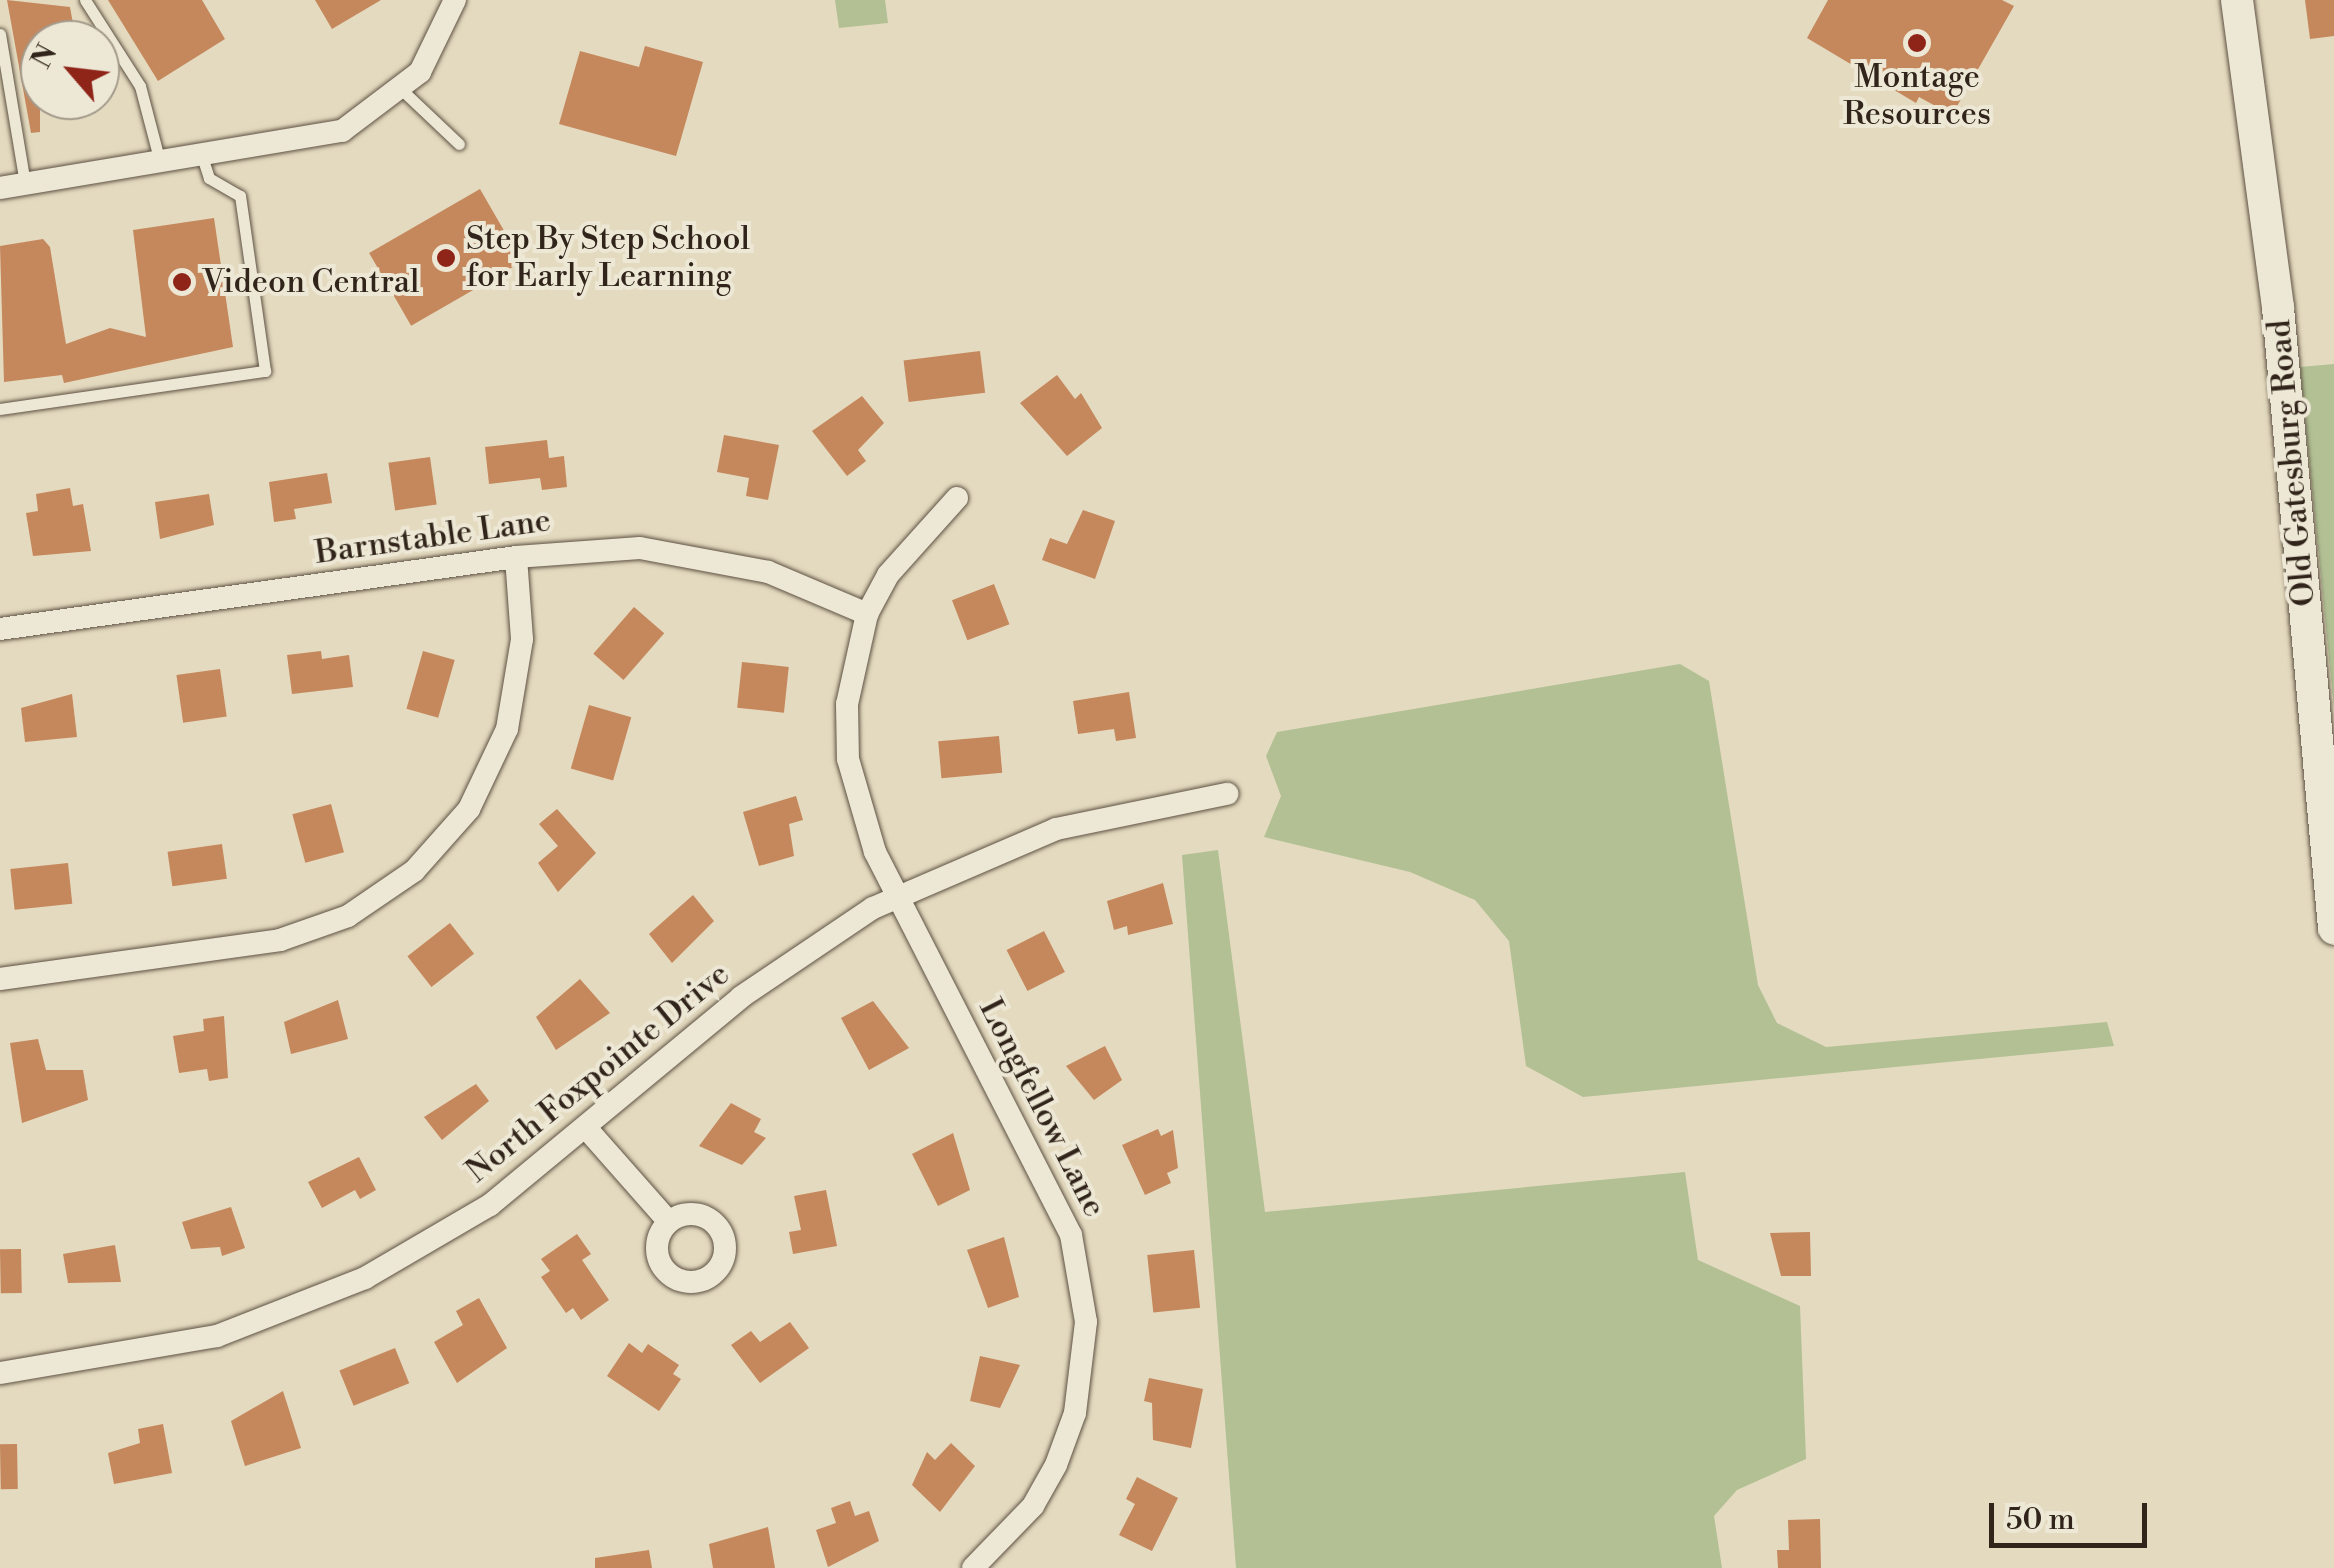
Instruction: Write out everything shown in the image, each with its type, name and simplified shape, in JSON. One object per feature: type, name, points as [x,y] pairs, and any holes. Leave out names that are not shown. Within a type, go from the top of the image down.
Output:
[{"type":"street","points":[[0,188],[320,139],[402,91],[435,51],[454,0]]},
{"type":"street","name":"Old Gatesburg Road","points":[[2237,0],[2278,308],[2334,928]]},
{"type":"street","name":"Longfellow Lane","points":[[957,498],[888,575],[867,614],[847,704],[848,759],[860,813],[896,895],[1045,1179],[1082,1284],[1085,1363],[1056,1465],[1032,1506],[973,1568]]},
{"type":"street","name":"Barnstable Lane","points":[[0,630],[516,557],[640,548],[702,556],[768,572],[867,614]]},
{"type":"street","points":[[0,980],[280,940],[348,916],[414,872],[470,809],[508,729],[522,639],[516,557]]},
{"type":"street","name":"North Foxpointe Drive","points":[[0,1373],[169,1347],[305,1305],[450,1230],[587,1129],[787,962],[896,895],[1056,830],[1227,794]]},
{"type":"street","points":[[587,1129],[669,1222]]},
{"type":"lane","points":[[85,0],[140,86],[160,163]]},
{"type":"lane","points":[[0,34],[26,184]]},
{"type":"lane","points":[[402,91],[459,144]]},
{"type":"lane","points":[[0,409],[266,371],[240,196],[209,178],[202,157]]},
{"type":"green space","points":[[835,0],[885,0],[888,23],[839,28]]},
{"type":"green space","points":[[2334,364],[2334,708],[2300,367]]},
{"type":"green space","points":[[1680,664],[1709,681],[1758,985],[1777,1023],[1826,1047],[2107,1022],[2114,1046],[1583,1097],[1526,1066],[1509,941],[1475,900],[1410,872],[1264,837],[1281,796],[1266,756],[1277,732]]},
{"type":"green space","points":[[1218,850],[1265,1212],[1685,1172],[1698,1260],[1800,1306],[1806,1459],[1737,1490],[1714,1516],[1722,1568],[1236,1568],[1182,855]]},
{"type":"building","points":[[7,0],[70,7],[72,20],[20,20],[20,72]]},
{"type":"building","points":[[108,0],[202,0],[225,39],[158,81]]},
{"type":"building","points":[[315,0],[381,0],[332,29]]},
{"type":"building","points":[[1828,0],[2002,0],[2014,6],[1952,115],[1919,97],[1916,103],[1807,38]]},
{"type":"building","points":[[2305,0],[2334,0],[2334,36],[2310,39]]},
{"type":"building","points":[[645,46],[703,62],[676,156],[559,124],[580,51],[639,67]]},
{"type":"building","points":[[29,120],[40,120],[40,132],[31,133]]},
{"type":"building","name":"Step By Step School for Early Learning","points":[[480,189],[522,262],[411,326],[369,253]]},
{"type":"building","name":"Videon Central","points":[[214,218],[233,347],[64,383],[62,375],[4,382],[0,246],[43,239],[50,247],[66,344],[110,328],[146,337],[133,230]]},
{"type":"building","points":[[980,351],[985,393],[909,402],[904,360]]},
{"type":"building","points":[[1057,375],[1075,399],[1081,393],[1102,428],[1067,456],[1020,403]]},
{"type":"building","points":[[862,396],[884,423],[858,450],[866,461],[847,476],[812,431]]},
{"type":"building","points":[[724,435],[779,445],[768,500],[746,496],[749,478],[717,472]]},
{"type":"building","points":[[547,440],[549,458],[564,456],[567,487],[542,490],[540,478],[489,484],[485,447]]},
{"type":"building","points":[[430,457],[437,505],[395,510],[388,463]]},
{"type":"building","points":[[327,473],[332,503],[294,509],[296,519],[274,522],[269,482]]},
{"type":"building","points":[[70,488],[73,506],[83,504],[91,551],[33,556],[26,513],[38,511],[36,494]]},
{"type":"building","points":[[209,494],[214,525],[160,539],[155,502]]},
{"type":"building","points":[[1083,510],[1115,521],[1095,579],[1042,560],[1050,538],[1067,544]]},
{"type":"building","points":[[994,584],[1009,624],[967,640],[952,600]]},
{"type":"building","points":[[634,607],[664,633],[624,680],[593,654]]},
{"type":"building","points":[[321,651],[322,659],[349,655],[353,687],[292,694],[287,655]]},
{"type":"building","points":[[423,651],[455,660],[438,718],[406,709]]},
{"type":"building","points":[[742,662],[789,667],[784,713],[737,708]]},
{"type":"building","points":[[220,669],[227,717],[183,723],[176,675]]},
{"type":"building","points":[[1129,692],[1136,738],[1116,741],[1114,729],[1078,734],[1073,701]]},
{"type":"building","points":[[72,694],[77,737],[25,742],[21,708]]},
{"type":"building","points":[[589,705],[631,717],[613,781],[571,768]]},
{"type":"building","points":[[999,736],[1002,773],[941,778],[938,741]]},
{"type":"building","points":[[796,796],[803,820],[789,824],[794,856],[759,866],[743,812]]},
{"type":"building","points":[[331,804],[344,852],[305,863],[292,814]]},
{"type":"building","points":[[557,809],[596,853],[558,892],[538,863],[558,846],[539,824]]},
{"type":"building","points":[[222,844],[227,879],[172,886],[168,852]]},
{"type":"building","points":[[68,863],[72,904],[15,910],[10,869]]},
{"type":"building","points":[[1163,883],[1173,924],[1128,935],[1127,926],[1114,930],[1107,901]]},
{"type":"building","points":[[693,895],[714,921],[672,963],[649,934]]},
{"type":"building","points":[[450,923],[474,954],[431,987],[407,956]]},
{"type":"building","points":[[1044,931],[1065,972],[1027,991],[1007,950]]},
{"type":"building","points":[[580,979],[610,1013],[556,1050],[536,1017]]},
{"type":"building","points":[[338,1000],[348,1039],[291,1054],[284,1022]]},
{"type":"building","points":[[873,1001],[909,1048],[869,1070],[841,1018]]},
{"type":"building","points":[[224,1016],[228,1078],[209,1081],[207,1069],[179,1073],[173,1036],[204,1031],[203,1019]]},
{"type":"building","points":[[38,1039],[46,1070],[83,1070],[88,1100],[22,1123],[10,1043]]},
{"type":"building","points":[[1105,1046],[1122,1080],[1094,1100],[1066,1066]]},
{"type":"building","points":[[476,1084],[489,1101],[442,1140],[424,1117]]},
{"type":"building","points":[[731,1103],[761,1119],[754,1132],[766,1138],[742,1165],[699,1146]]},
{"type":"building","points":[[1158,1129],[1161,1136],[1173,1130],[1178,1168],[1167,1173],[1171,1183],[1145,1195],[1122,1145]]},
{"type":"building","points":[[953,1133],[970,1190],[938,1206],[912,1154]]},
{"type":"building","points":[[359,1157],[376,1190],[360,1199],[355,1190],[322,1208],[308,1182]]},
{"type":"building","points":[[826,1190],[837,1246],[793,1254],[789,1232],[801,1230],[794,1196]]},
{"type":"building","points":[[231,1207],[245,1248],[222,1256],[220,1247],[191,1249],[182,1222]]},
{"type":"building","points":[[1810,1232],[1811,1276],[1781,1276],[1770,1233]]},
{"type":"building","points":[[577,1234],[591,1254],[582,1260],[609,1300],[581,1320],[573,1308],[566,1313],[541,1277],[550,1271],[541,1259]]},
{"type":"building","points":[[1004,1237],[1019,1297],[988,1308],[967,1250]]},
{"type":"building","points":[[115,1245],[121,1282],[68,1283],[63,1254]]},
{"type":"building","points":[[0,1249],[21,1249],[22,1293],[1,1293]]},
{"type":"building","points":[[1194,1250],[1200,1308],[1153,1313],[1147,1255]]},
{"type":"building","points":[[479,1298],[507,1348],[457,1383],[434,1342],[463,1325],[456,1311]]},
{"type":"building","points":[[790,1322],[809,1348],[760,1383],[731,1345],[751,1331],[760,1342]]},
{"type":"building","points":[[629,1343],[642,1353],[648,1344],[679,1365],[673,1374],[681,1379],[659,1411],[607,1376]]},
{"type":"building","points":[[395,1348],[409,1383],[354,1406],[339,1370]]},
{"type":"building","points":[[980,1356],[1020,1365],[1000,1408],[970,1401]]},
{"type":"building","points":[[1149,1378],[1203,1389],[1191,1448],[1153,1440],[1152,1403],[1144,1401]]},
{"type":"building","points":[[283,1391],[301,1448],[245,1466],[231,1421]]},
{"type":"building","points":[[163,1424],[172,1473],[114,1484],[108,1453],[140,1443],[138,1429]]},
{"type":"building","points":[[951,1443],[975,1466],[940,1512],[912,1485],[927,1452],[935,1460]]},
{"type":"building","points":[[0,1444],[17,1444],[18,1489],[1,1489]]},
{"type":"building","points":[[1137,1477],[1178,1498],[1152,1551],[1119,1535],[1135,1504],[1126,1499]]},
{"type":"building","points":[[850,1501],[855,1516],[869,1511],[879,1541],[828,1567],[816,1530],[836,1523],[831,1508]]},
{"type":"building","points":[[1820,1519],[1821,1568],[1778,1568],[1777,1550],[1789,1550],[1788,1520]]},
{"type":"building","points":[[768,1527],[775,1568],[713,1568],[709,1544]]},
{"type":"building","points":[[649,1550],[652,1568],[595,1568],[595,1558]]},
{"type":"place","name":"Montage Resources","points":[[1917,43]]},
{"type":"place","name":"Step By Step School for Early Learning","points":[[446,258]]},
{"type":"place","name":"Videon Central","points":[[182,282]]}]
